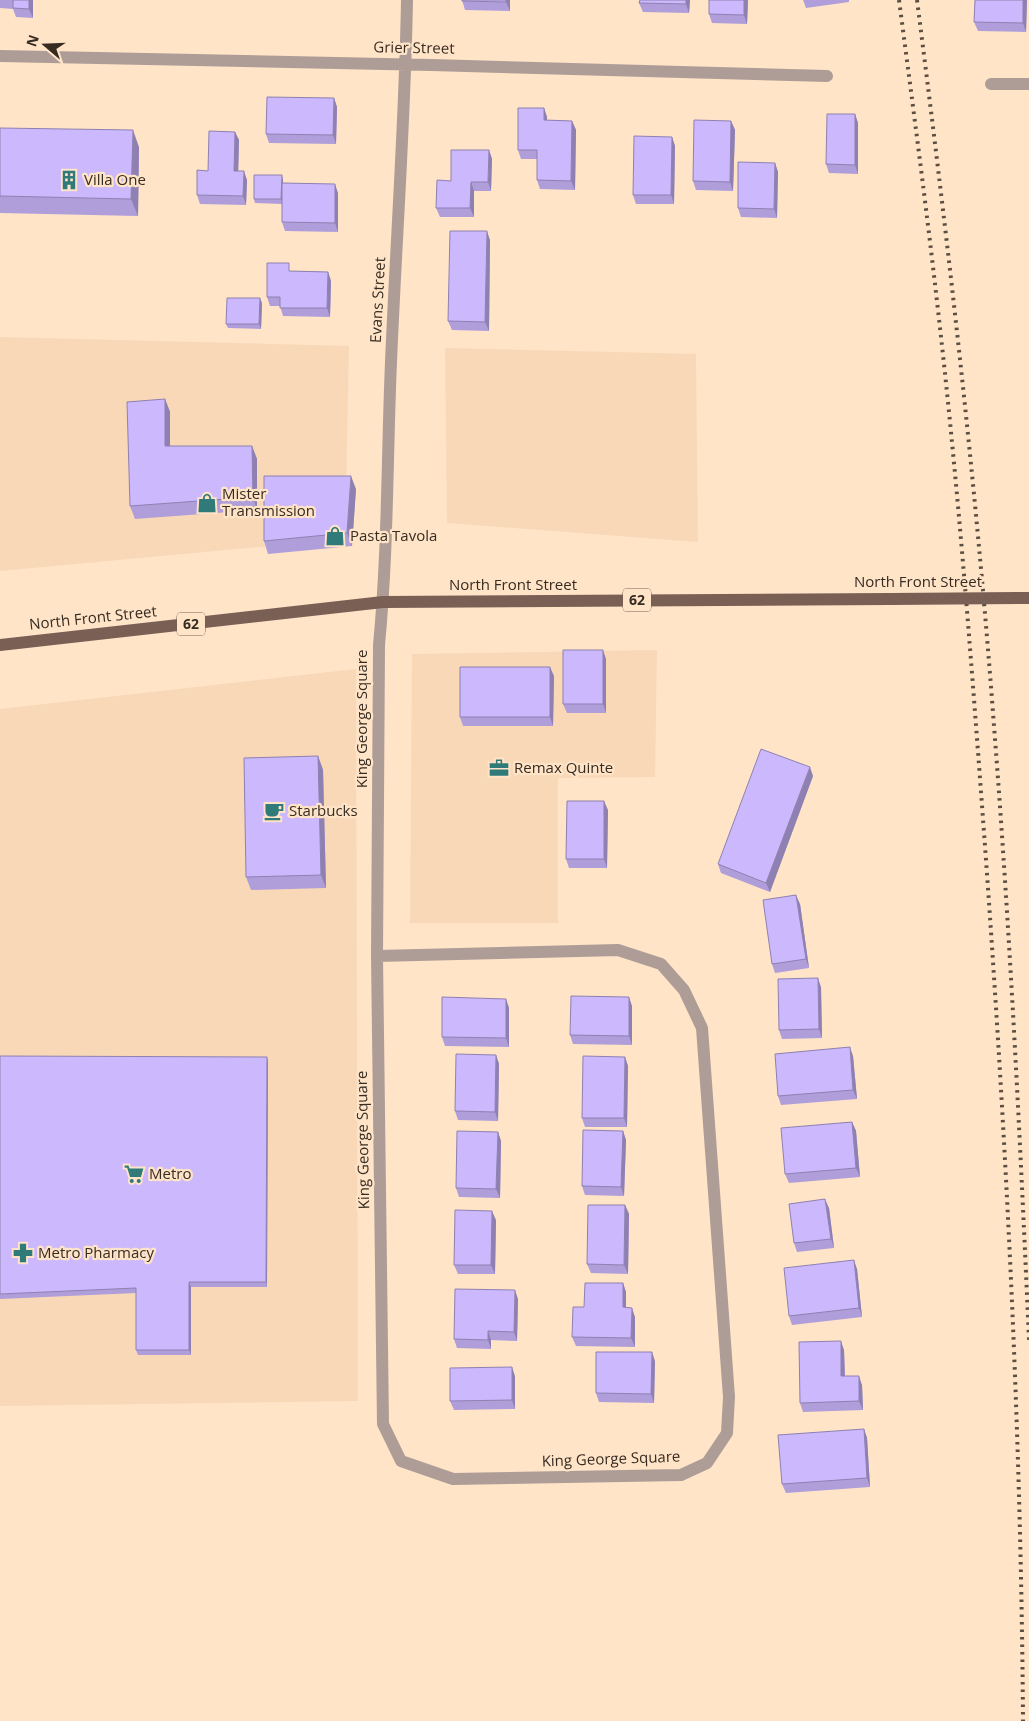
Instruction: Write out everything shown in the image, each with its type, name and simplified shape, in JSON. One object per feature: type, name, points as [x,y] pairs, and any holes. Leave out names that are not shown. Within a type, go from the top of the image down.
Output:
[{"type":"main road","name":"North Front Street","points":[[0,645],[383,602],[1029,598]]},
{"type":"street","name":"Evans Street","points":[[383,602],[391,363],[406,64],[407,0]]},
{"type":"street","name":"Grier Street","points":[[0,56],[406,64],[827,76]]},
{"type":"street","points":[[991,84],[1029,84]]},
{"type":"street","name":"King George Square","points":[[377,956],[618,950],[662,964],[684,990],[702,1028],[729,1397],[727,1433],[707,1462],[681,1475],[453,1480],[401,1461],[383,1424],[377,956],[379,645],[383,602]]},
{"type":"shaded area","points":[[0,337],[349,346],[345,539],[0,571]]},
{"type":"shaded area","points":[[445,348],[696,354],[698,542],[447,523]]},
{"type":"shaded area","points":[[657,650],[655,777],[558,778],[558,923],[410,923],[412,654]]},
{"type":"shaded area","points":[[356,669],[358,1401],[0,1406],[0,709]]},
{"type":"building","points":[[13,0],[29,0],[29,9],[13,8]]},
{"type":"building","points":[[506,0],[506,2],[462,1]]},
{"type":"building","points":[[640,0],[686,0],[686,4],[639,3]]},
{"type":"building","points":[[709,0],[744,0],[744,15],[709,14]]},
{"type":"building","points":[[975,0],[1023,0],[1023,23],[974,22]]},
{"type":"building","points":[[267,97],[334,98],[333,135],[266,134]]},
{"type":"building","points":[[518,108],[544,108],[544,120],[572,121],[571,181],[537,180],[537,150],[518,150]]},
{"type":"building","points":[[827,114],[855,114],[855,165],[826,164]]},
{"type":"building","points":[[694,120],[731,121],[730,182],[693,181]]},
{"type":"building","name":"Villa One","points":[[0,128],[133,130],[131,199],[0,196]]},
{"type":"building","points":[[209,131],[235,132],[234,171],[244,171],[243,196],[197,195],[197,170],[208,171]]},
{"type":"building","points":[[634,136],[672,137],[671,195],[633,195]]},
{"type":"building","points":[[451,150],[489,150],[488,182],[471,182],[470,208],[436,208],[437,180],[451,181]]},
{"type":"building","points":[[738,162],[775,163],[774,209],[738,208]]},
{"type":"building","points":[[254,175],[282,175],[281,199],[254,199]]},
{"type":"building","points":[[282,183],[335,184],[335,223],[282,222]]},
{"type":"building","points":[[450,231],[487,231],[485,322],[448,321]]},
{"type":"building","points":[[267,263],[289,263],[289,271],[328,272],[327,308],[280,308],[280,297],[267,297]]},
{"type":"building","points":[[227,298],[260,298],[259,324],[226,324]]},
{"type":"building","points":[[165,399],[165,446],[252,446],[253,497],[130,506],[127,402]]},
{"type":"building","points":[[264,476],[351,476],[347,533],[264,541]]},
{"type":"building","points":[[563,650],[603,650],[603,704],[563,704]]},
{"type":"building","points":[[460,667],[550,667],[550,717],[460,717]]},
{"type":"building","points":[[761,749],[810,767],[766,883],[718,864]]},
{"type":"building","points":[[318,756],[321,875],[246,877],[244,758]]},
{"type":"building","points":[[567,801],[604,801],[604,859],[566,859]]},
{"type":"building","points":[[796,895],[806,959],[772,964],[763,900]]},
{"type":"building","points":[[818,978],[819,1029],[779,1030],[778,979]]},
{"type":"building","points":[[571,996],[629,997],[629,1036],[570,1035]]},
{"type":"building","points":[[442,997],[506,999],[506,1038],[442,1037]]},
{"type":"building","points":[[850,1047],[853,1090],[778,1096],[775,1054]]},
{"type":"building","points":[[456,1054],[496,1055],[495,1112],[455,1111]]},
{"type":"building","name":"Metro","points":[[0,1056],[267,1057],[266,1282],[189,1282],[189,1350],[136,1350],[136,1288],[0,1294]]},
{"type":"building","points":[[583,1056],[625,1057],[624,1118],[582,1118]]},
{"type":"building","points":[[852,1122],[856,1168],[785,1174],[781,1128]]},
{"type":"building","points":[[583,1130],[623,1131],[621,1187],[582,1186]]},
{"type":"building","points":[[457,1131],[498,1132],[496,1189],[456,1188]]},
{"type":"building","points":[[825,1199],[831,1239],[794,1243],[789,1204]]},
{"type":"building","points":[[588,1205],[625,1205],[624,1265],[587,1264]]},
{"type":"building","points":[[455,1210],[492,1211],[491,1265],[454,1265]]},
{"type":"building","points":[[854,1260],[859,1308],[789,1316],[784,1268]]},
{"type":"building","points":[[585,1283],[623,1283],[623,1307],[632,1308],[631,1338],[572,1337],[573,1307],[584,1307]]},
{"type":"building","points":[[455,1289],[515,1290],[514,1332],[488,1331],[488,1340],[454,1339]]},
{"type":"building","points":[[841,1341],[841,1376],[859,1376],[859,1401],[800,1403],[799,1342]]},
{"type":"building","points":[[596,1352],[652,1352],[651,1394],[596,1393]]},
{"type":"building","points":[[512,1367],[512,1400],[450,1401],[450,1368]]},
{"type":"building","points":[[864,1429],[867,1478],[782,1484],[778,1435]]},
{"type":"railway","points":[[899,0],[925,199],[953,450],[985,846],[1000,1064],[1016,1393],[1023,1721]]},
{"type":"railway","points":[[917,0],[940,181],[987,635],[1010,957],[1029,1340]]},
{"type":"place","name":"Villa One","points":[[69,180]]},
{"type":"place","name":"Mister Transmission","points":[[207,503]]},
{"type":"place","name":"Pasta Tavola","points":[[335,536]]},
{"type":"place","name":"Remax Quinte","points":[[499,768]]},
{"type":"place","name":"Starbucks","points":[[274,811]]},
{"type":"place","name":"Metro","points":[[134,1174]]},
{"type":"place","name":"Metro Pharmacy","points":[[23,1253]]}]
